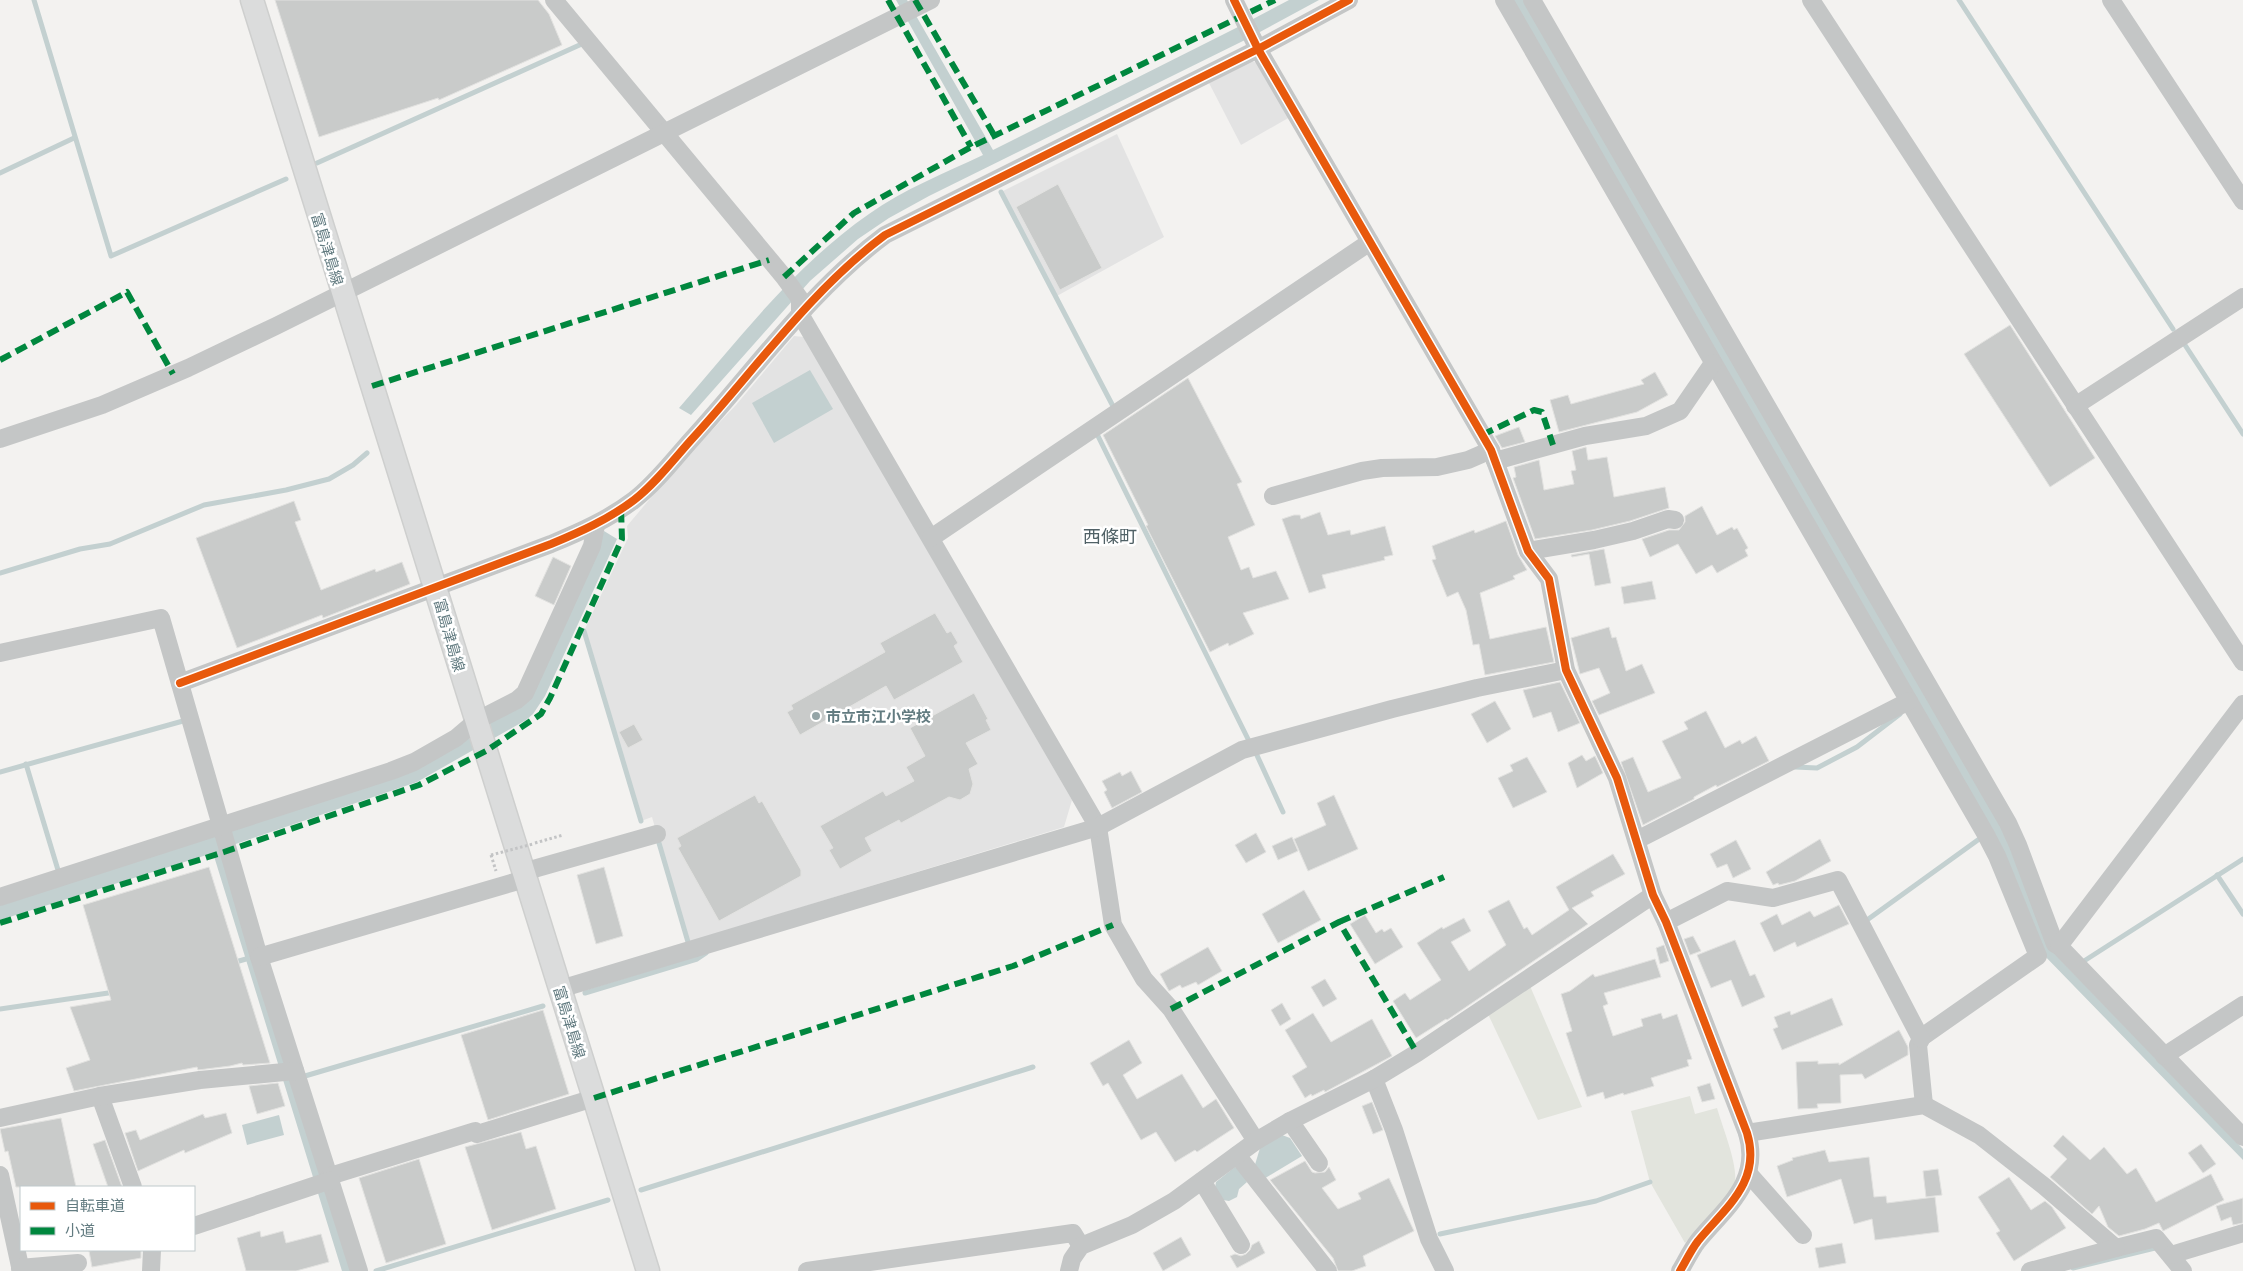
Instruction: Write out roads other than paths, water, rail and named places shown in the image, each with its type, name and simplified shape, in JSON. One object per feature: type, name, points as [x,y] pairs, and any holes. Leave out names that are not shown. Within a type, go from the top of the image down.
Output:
[{"type":"main road","name":"富島津島線","points":[[252,0],[648,1271]]},
{"type":"street","points":[[554,0],[665,131],[786,279],[931,538],[1098,827],[1112,925],[1144,979],[1171,1009],[1256,1141]]},
{"type":"street","points":[[1234,0],[1256,44],[1493,456],[1528,551],[1549,579],[1566,670],[1617,778],[1653,895],[1666,922],[1750,1141],[1748,1173],[1744,1186],[1736,1199],[1697,1242],[1680,1271]]},
{"type":"street","points":[[180,683],[551,544],[596,525],[635,499],[667,467],[800,307],[885,235],[1256,44],[1349,0]]},
{"type":"street","points":[[1504,0],[1909,701],[2049,949],[2164,1056],[2243,1137]]},
{"type":"street","points":[[1532,0],[2008,823],[2018,845],[2049,949]]},
{"type":"street","points":[[1811,0],[2243,662]]},
{"type":"street","points":[[2111,0],[2243,202]]},
{"type":"street","points":[[0,439],[102,405],[188,368],[925,3]]},
{"type":"street","points":[[931,538],[1370,242]]},
{"type":"street","points":[[2075,406],[2243,297]]},
{"type":"street","points":[[1273,496],[1362,471],[1382,468],[1437,466],[1585,436],[1646,426],[1680,410],[1713,362]]},
{"type":"street","points":[[1528,551],[1594,540],[1633,531],[1668,519],[1675,520]]},
{"type":"street","points":[[0,897],[391,771],[414,762],[456,738],[476,723],[518,700],[525,693],[592,546],[596,525]]},
{"type":"street","points":[[0,653],[161,618],[259,957],[288,1072],[359,1271]]},
{"type":"street","points":[[560,989],[1098,827],[1242,750],[1392,709],[1478,688],[1566,670]]},
{"type":"street","points":[[1637,840],[1909,701]]},
{"type":"street","points":[[1924,1105],[1918,1045],[1921,1040],[2049,949],[2243,704]]},
{"type":"street","points":[[259,957],[657,834]]},
{"type":"street","points":[[1666,922],[1727,891],[1773,898],[1838,880],[1921,1040]]},
{"type":"street","points":[[1069,1271],[1072,1259],[1081,1246],[1132,1226],[1174,1201],[1256,1141],[1290,1121],[1374,1079],[1417,1053],[1653,895]]},
{"type":"street","points":[[2164,1056],[2243,1005]]},
{"type":"street","points":[[0,1118],[100,1096],[200,1080],[288,1072]]},
{"type":"street","points":[[1374,1079],[1394,1130],[1429,1239],[1445,1271]]},
{"type":"street","points":[[100,1096],[133,1186]]},
{"type":"street","points":[[195,1226],[476,1130],[476,1134],[594,1098]]},
{"type":"street","points":[[1747,1133],[1924,1105],[1979,1135],[2044,1186],[2116,1248]]},
{"type":"street","points":[[1290,1121],[1319,1163]]},
{"type":"street","points":[[1237,1155],[1328,1271]]},
{"type":"street","points":[[1748,1173],[1803,1235]]},
{"type":"street","points":[[0,1174],[21,1270],[78,1263]]},
{"type":"street","points":[[1202,1181],[1241,1245]]},
{"type":"street","points":[[808,1271],[1073,1233],[1081,1246]]},
{"type":"street","points":[[2171,1255],[2243,1233]]},
{"type":"street","points":[[2030,1271],[2156,1238],[2183,1271]]},
{"type":"street","points":[[151,1271],[152,1251]]},
{"type":"waterway","points":[[34,0],[111,256],[286,179]]},
{"type":"waterway","points":[[1959,0],[2173,329]]},
{"type":"waterway","points":[[317,163],[584,43]]},
{"type":"waterway","points":[[0,173],[74,138]]},
{"type":"waterway","points":[[1001,192],[1115,410]]},
{"type":"waterway","points":[[2185,345],[2243,434]]},
{"type":"waterway","points":[[1095,430],[1248,739]]},
{"type":"waterway","points":[[0,573],[80,549],[110,544],[204,505],[286,490],[329,479],[353,465],[367,453]]},
{"type":"waterway","points":[[584,631],[641,821]]},
{"type":"waterway","points":[[1795,767],[1817,768],[1857,747],[1900,714]]},
{"type":"waterway","points":[[0,772],[183,721]]},
{"type":"waterway","points":[[1255,751],[1283,812]]},
{"type":"waterway","points":[[26,764],[58,870]]},
{"type":"waterway","points":[[1867,920],[1982,837]]},
{"type":"waterway","points":[[659,843],[688,942]]},
{"type":"waterway","points":[[2084,961],[2243,859]]},
{"type":"waterway","points":[[2217,875],[2243,914]]},
{"type":"waterway","points":[[585,993],[697,959],[706,953]]},
{"type":"waterway","points":[[232,963],[246,959]]},
{"type":"waterway","points":[[0,1009],[115,992]]},
{"type":"waterway","points":[[305,1076],[543,1006]]},
{"type":"waterway","points":[[641,1190],[1033,1067]]},
{"type":"waterway","points":[[1440,1234],[1596,1201],[1650,1182]]},
{"type":"waterway","points":[[376,1271],[608,1200]]},
{"type":"waterway","points":[[2073,1268],[2155,1248]]},
{"type":"place","name":"市立市江小学校","points":[[816,716]]},
{"type":"district","name":"西條町","points":[[1110,536]]}]
